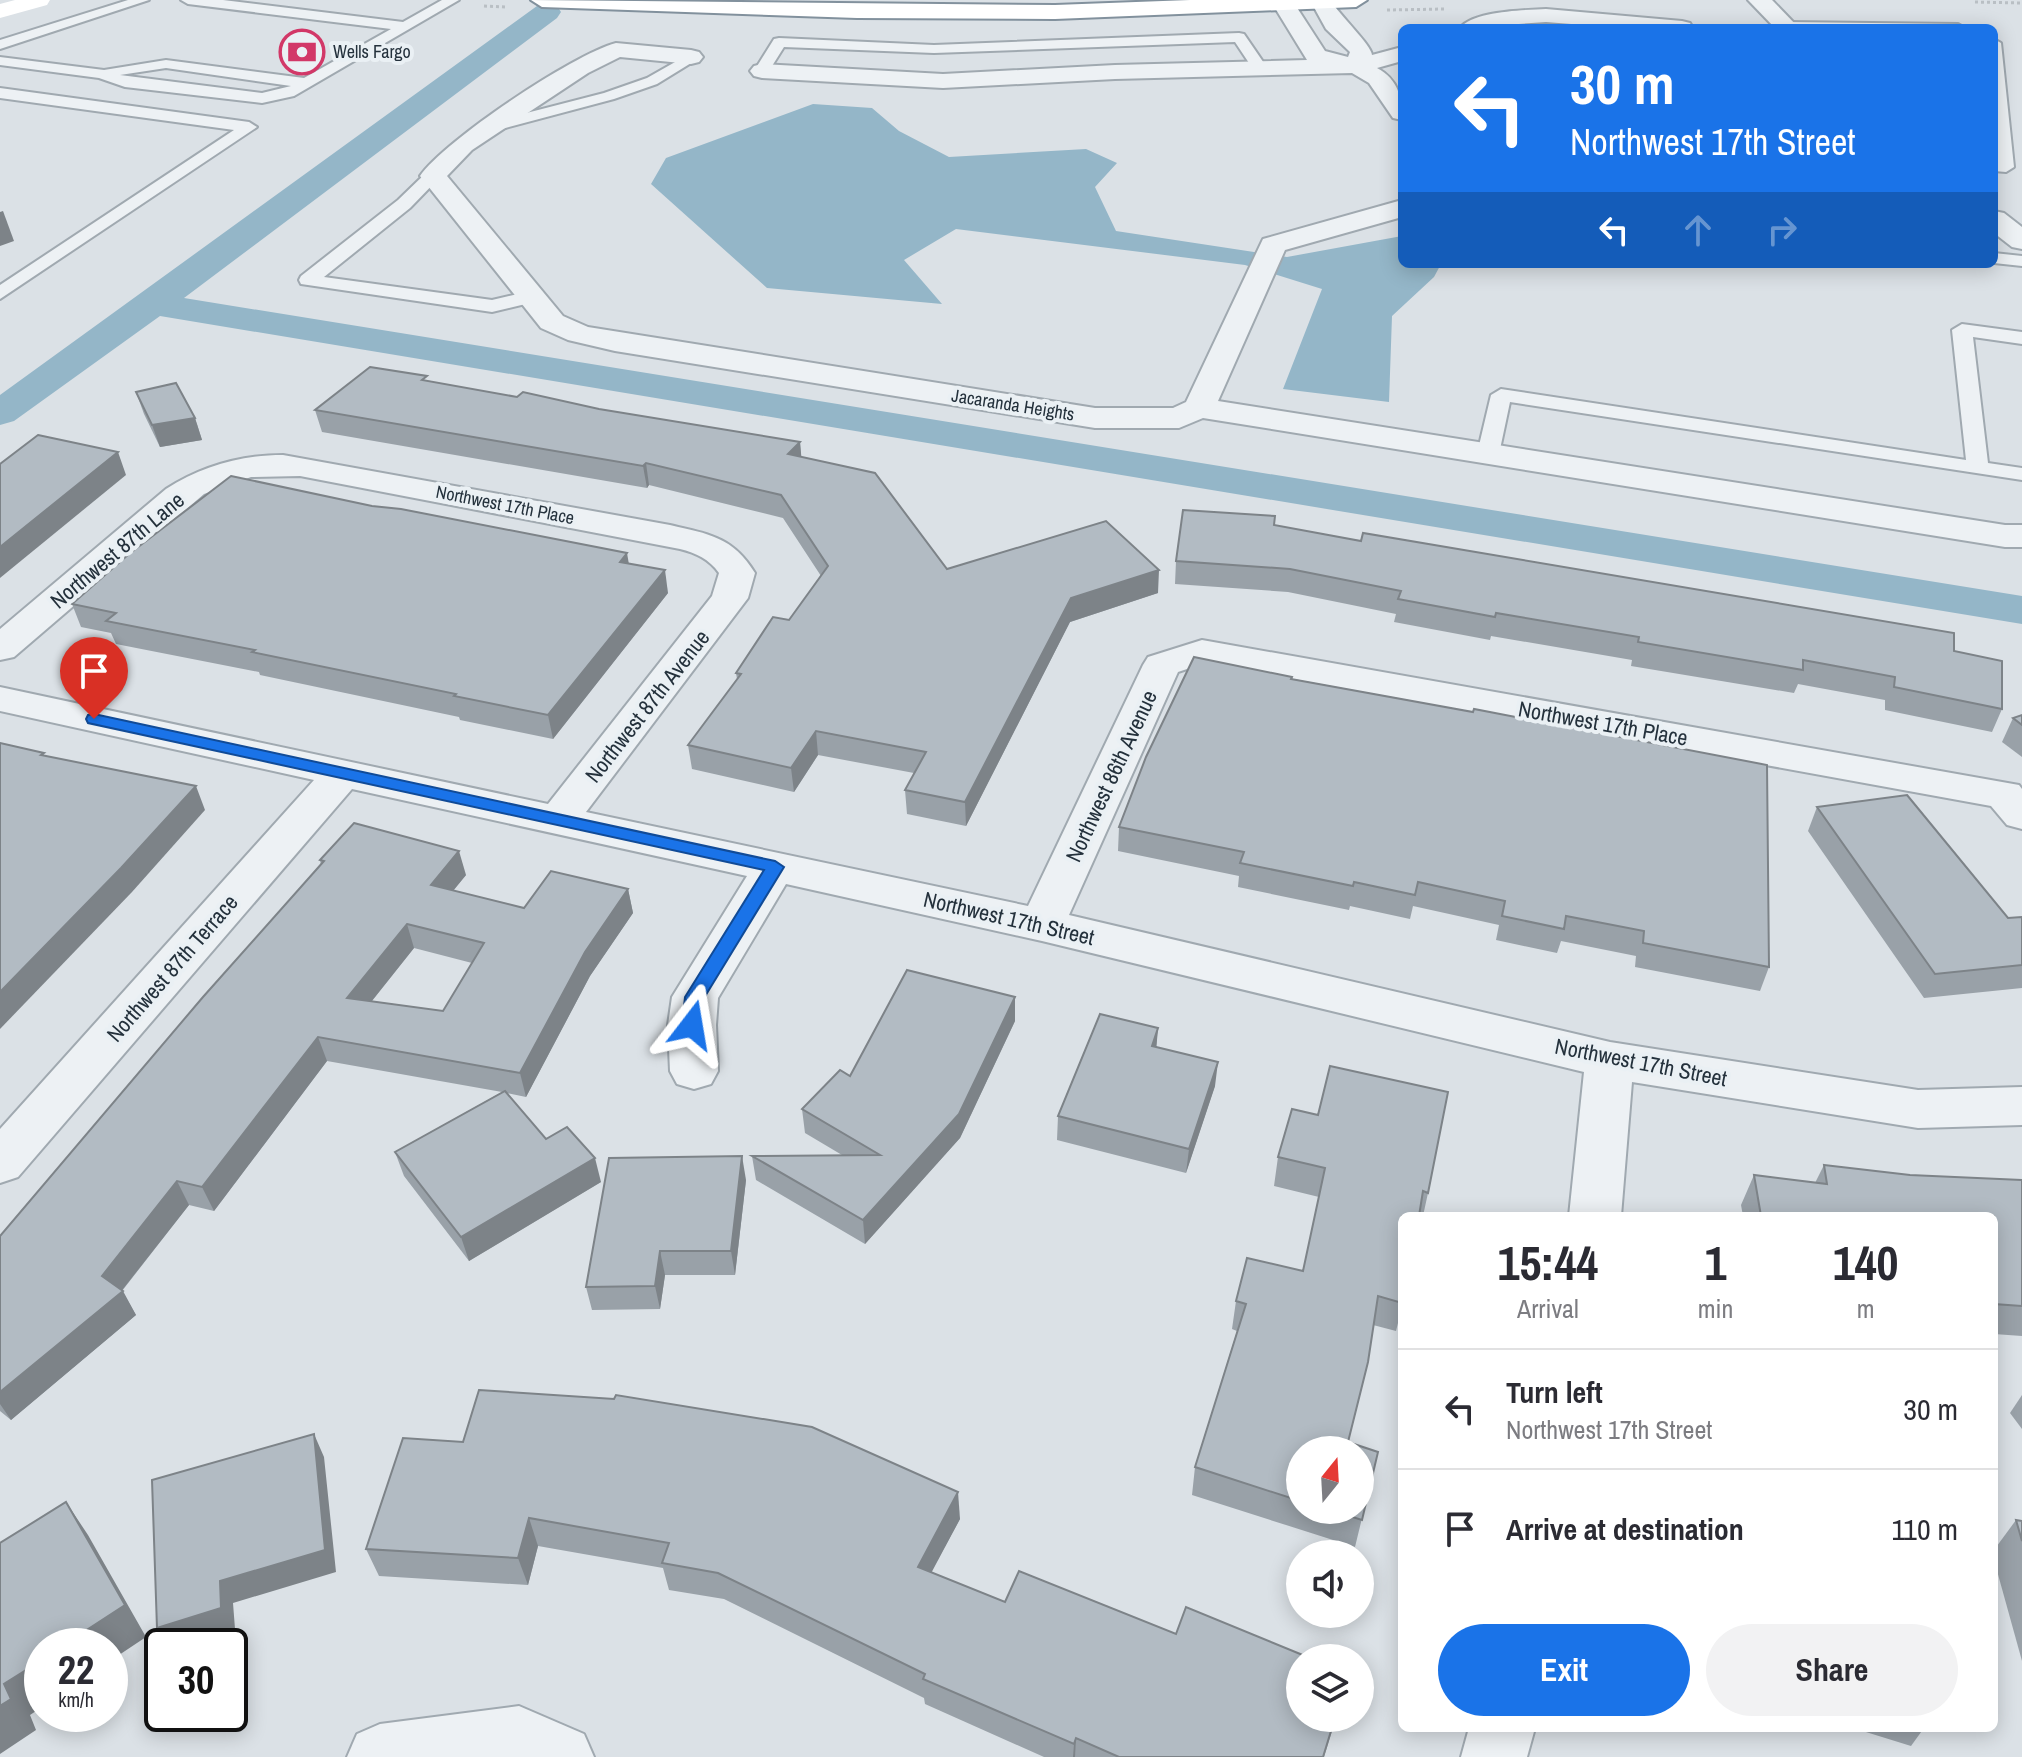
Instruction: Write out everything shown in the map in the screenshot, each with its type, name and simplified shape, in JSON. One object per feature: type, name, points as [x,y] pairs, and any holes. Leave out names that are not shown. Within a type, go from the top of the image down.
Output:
[{"type":"main road","points":[[0,11],[39,0]]},
{"type":"main road","points":[[542,0],[1055,12],[1356,0]]},
{"type":"street","points":[[1759,0],[1784,24]]},
{"type":"street","points":[[1282,1],[1316,56],[1357,66],[1378,78],[1398,107]]},
{"type":"street","points":[[1320,1],[1334,24],[1362,51],[1357,66]]},
{"type":"street","points":[[1483,24],[1499,19],[1544,16],[1636,24]]},
{"type":"street","points":[[433,176],[463,145],[580,68],[616,50],[691,57]]},
{"type":"street","points":[[762,71],[943,81],[1357,66],[1398,55]]},
{"type":"street","name":"Jacaranda Heights","points":[[433,176],[552,322],[579,334],[1095,418],[1179,418],[1199,408]]},
{"type":"street","points":[[1398,209],[1273,245],[1199,408],[2005,536],[2022,536]]},
{"type":"street","points":[[2004,218],[2022,241]]},
{"type":"street","name":"Northwest 17th Place","points":[[243,467],[300,466],[690,541],[727,556],[737,573],[735,590]]},
{"type":"street","name":"Northwest 87th Lane","points":[[0,649],[178,496],[207,478],[243,467]]},
{"type":"street","name":"Northwest 87th Avenue","points":[[557,821],[735,590]]},
{"type":"street","name":"Northwest 17th Place","points":[[1202,651],[2013,805]]},
{"type":"street","name":"Northwest 86th Avenue","points":[[1042,925],[1162,665],[1202,651]]},
{"type":"street","name":"Northwest 17th Street","points":[[0,699],[1042,925],[1610,1060],[1918,1109],[2022,1106]]},
{"type":"street","name":"Northwest 87th Terrace","points":[[0,1163],[344,772]]},
{"type":"street","points":[[694,1071],[692,1025],[695,997],[775,867]]},
{"type":"street","points":[[1595,1212],[1610,1060]]},
{"type":"street","points":[[1494,1757],[1501,1732]]},
{"type":"street","points":[[380,1757],[540,1748]]},
{"type":"lane","points":[[0,45],[142,0]]},
{"type":"lane","points":[[188,0],[403,26]]},
{"type":"lane","points":[[0,61],[101,74],[125,82],[262,98],[289,93],[452,0]]},
{"type":"lane","points":[[380,23],[405,8]]},
{"type":"lane","points":[[762,71],[779,42],[934,49],[1239,37],[1260,69]]},
{"type":"lane","points":[[490,127],[609,96],[652,81],[691,57]]},
{"type":"lane","points":[[1998,84],[2006,167],[1998,166]]},
{"type":"lane","points":[[0,93],[249,127],[0,293]]},
{"type":"lane","points":[[433,176],[404,204],[308,280],[492,306],[531,297]]},
{"type":"lane","points":[[1998,258],[2022,261]]},
{"type":"lane","points":[[1978,468],[1962,330],[2022,338]]},
{"type":"lane","points":[[1488,454],[1501,395],[2022,474]]},
{"type":"water","points":[[813,104],[872,108],[899,131],[949,157],[1086,149],[1117,163],[1095,187],[1116,231],[1287,257],[1398,237],[1398,268],[1439,268],[1434,277],[1392,316],[1389,402],[1283,389],[1322,289],[1245,265],[956,229],[904,260],[942,304],[767,288],[651,184],[666,158]]},
{"type":"building","points":[[370,367],[427,376],[422,380],[517,397],[523,392],[599,409],[800,442],[788,454],[875,473],[947,569],[1106,521],[1159,570],[1071,598],[965,802],[905,790],[926,752],[816,731],[791,768],[688,745],[741,674],[736,673],[773,617],[789,620],[828,566],[781,495],[646,463],[643,466],[315,410]]},
{"type":"building","points":[[176,383],[195,418],[152,425],[136,392]]},
{"type":"building","points":[[38,435],[118,452],[0,547],[0,464]]},
{"type":"building","points":[[231,476],[372,506],[627,553],[620,562],[665,570],[548,715],[252,652],[255,650],[106,621],[116,613],[72,604],[129,554]]},
{"type":"building","points":[[1183,510],[1275,516],[1274,525],[1361,541],[1363,533],[1954,633],[1954,651],[2002,661],[2002,709],[1894,687],[1895,677],[1803,660],[1803,670],[1638,642],[1639,637],[1496,613],[1495,617],[1398,599],[1401,591],[1290,569],[1176,561]]},
{"type":"building","points":[[1194,657],[1291,679],[1473,712],[1474,709],[1767,765],[1769,967],[1643,943],[1644,931],[1566,916],[1564,929],[1502,916],[1505,901],[1418,882],[1415,895],[1240,863],[1244,852],[1119,827],[1146,757]]},
{"type":"building","points":[[2022,715],[2022,725],[2013,718]]},
{"type":"building","points":[[0,743],[44,753],[41,755],[196,786],[0,992]]},
{"type":"building","points":[[1907,795],[2008,918],[2022,917],[2022,965],[1935,974],[1817,807]]},
{"type":"building","points":[[354,823],[459,851],[431,885],[524,908],[551,871],[628,889],[585,952],[520,1073],[318,1037],[202,1187],[177,1181],[102,1276],[123,1291],[0,1392],[0,1236],[203,997],[324,861],[320,860]],"holes":[[[407,924],[484,943],[443,1011],[347,998]]]},
{"type":"building","points":[[907,970],[1015,997],[959,1114],[863,1220],[752,1156],[880,1155],[802,1109],[840,1070],[850,1076]]},
{"type":"building","points":[[1100,1014],[1158,1028],[1152,1046],[1218,1062],[1189,1149],[1058,1116]]},
{"type":"building","points":[[1330,1066],[1448,1092],[1428,1193],[1423,1191],[1420,1212],[1398,1212],[1398,1302],[1378,1296],[1368,1362],[1350,1436],[1286,1436],[1286,1496],[1195,1467],[1246,1304],[1236,1301],[1247,1258],[1303,1271],[1325,1168],[1278,1157],[1292,1109],[1318,1115]]},
{"type":"building","points":[[505,1091],[546,1139],[567,1127],[595,1158],[461,1237],[395,1152]]},
{"type":"building","points":[[742,1156],[731,1251],[660,1251],[655,1286],[586,1287],[609,1158]]},
{"type":"building","points":[[1824,1165],[1910,1175],[2022,1180],[2022,1306],[1998,1304],[1998,1212],[1760,1212],[1754,1175],[1827,1184]]},
{"type":"building","points":[[479,1390],[614,1399],[616,1395],[812,1427],[958,1492],[918,1567],[1005,1602],[1019,1571],[1176,1634],[1186,1607],[1286,1648],[1286,1732],[1331,1732],[1323,1757],[1119,1757],[1076,1738],[1074,1744],[923,1679],[925,1674],[718,1573],[662,1563],[669,1543],[529,1518],[518,1558],[366,1549],[403,1438],[463,1442]]},
{"type":"building","points":[[314,1434],[325,1550],[220,1581],[221,1608],[157,1628],[152,1480]]},
{"type":"building","points":[[66,1502],[125,1605],[90,1628],[24,1628],[24,1671],[4,1684],[11,1699],[0,1706],[0,1543]]},
{"type":"building","points":[[2016,1520],[2022,1521],[2022,1541]]},
{"type":"waterway","points":[[153,304],[547,12]]},
{"type":"waterway","points":[[0,413],[153,304]]},
{"type":"waterway","points":[[153,304],[2022,610]]},
{"type":"place","name":"Wells Fargo","points":[[302,52]]},
{"type":"route","points":[[94,719],[775,867],[695,997],[692,1025]]}]
